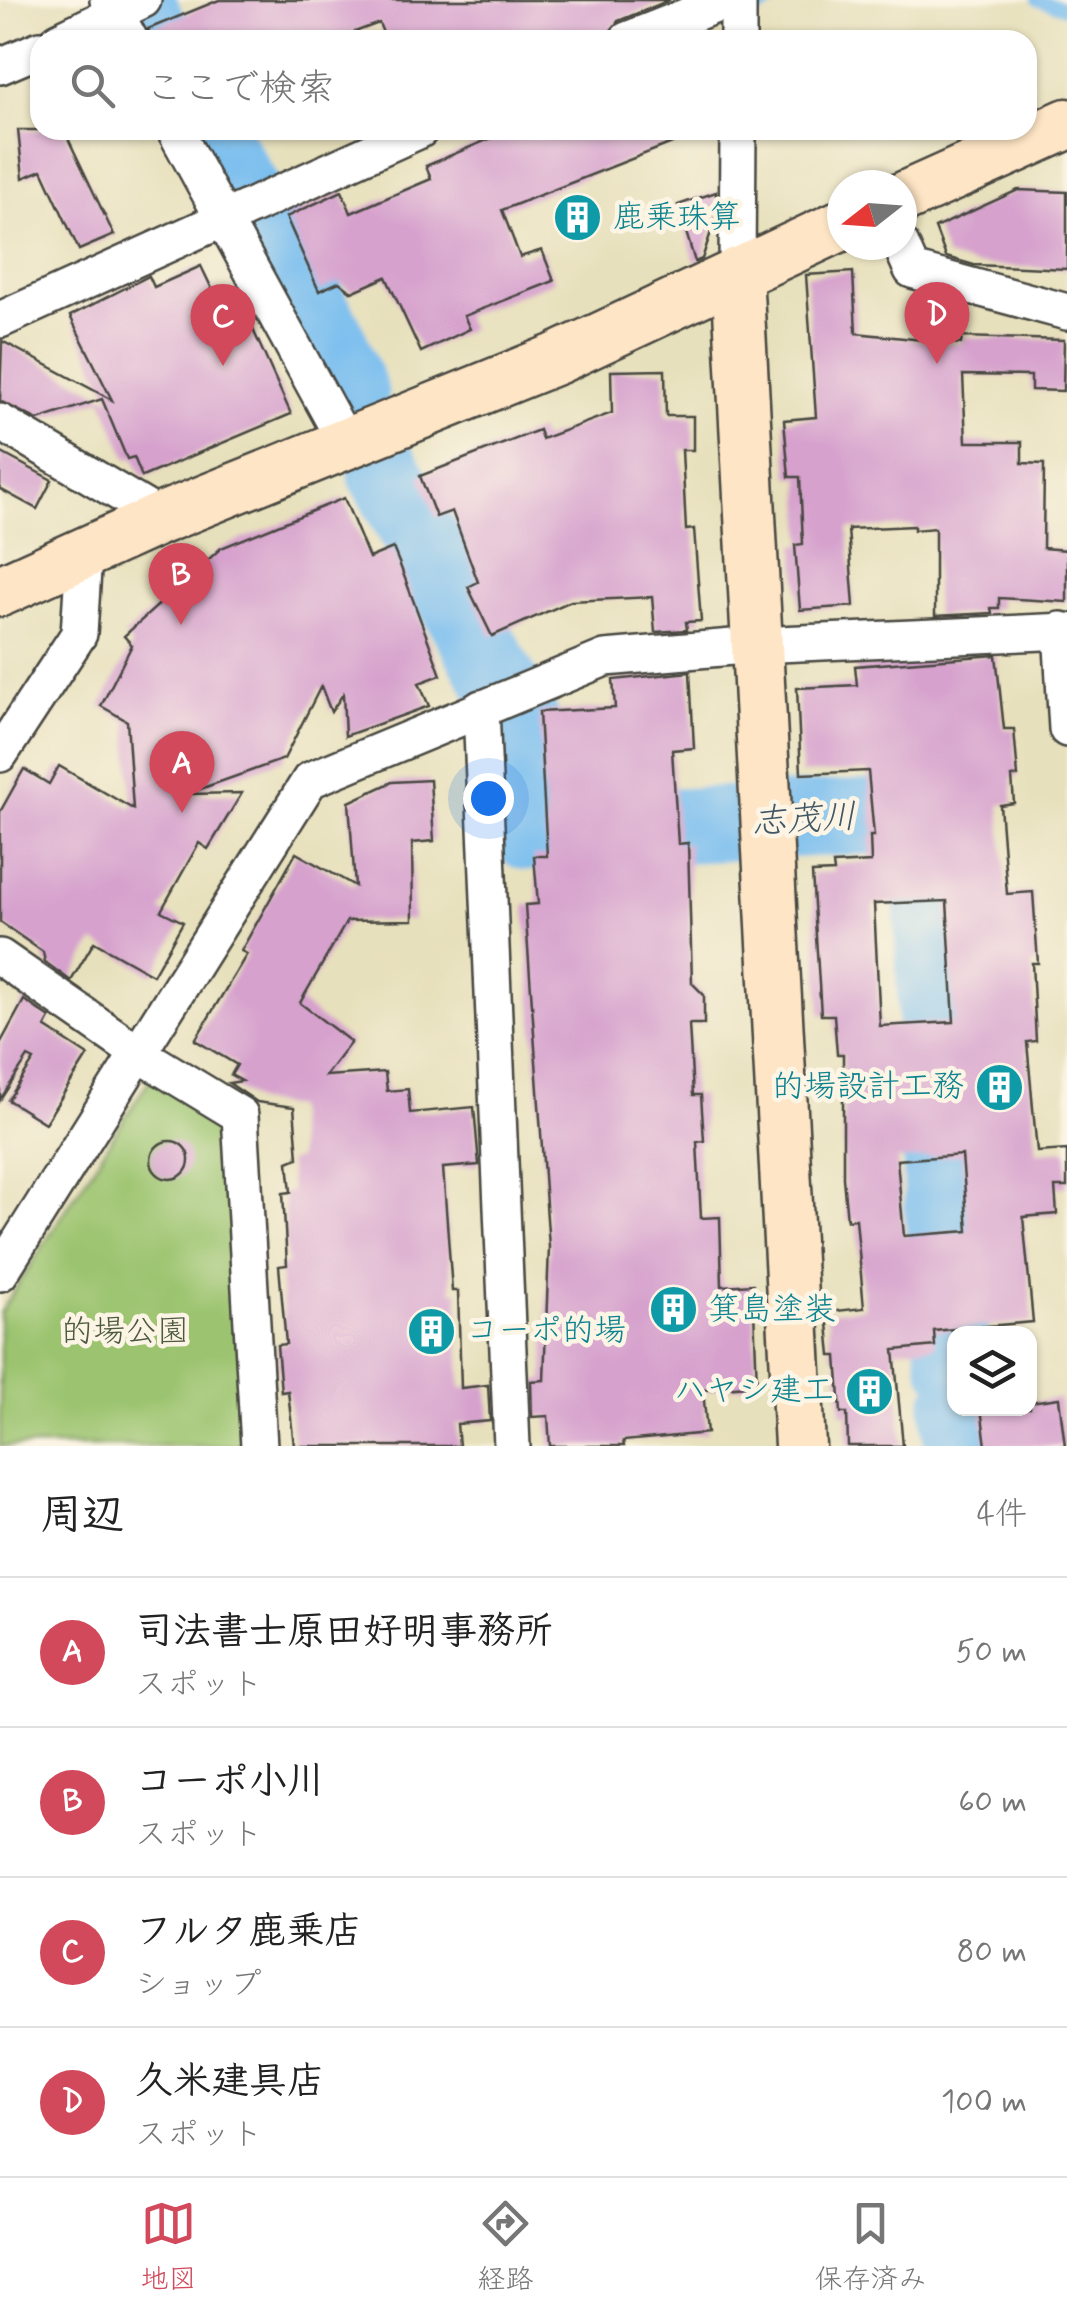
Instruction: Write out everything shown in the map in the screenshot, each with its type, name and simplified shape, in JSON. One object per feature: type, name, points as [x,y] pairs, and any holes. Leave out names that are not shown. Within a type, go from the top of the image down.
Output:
[{"type":"street","points":[[652,30],[728,0]]},
{"type":"street","points":[[738,0],[738,30]]},
{"type":"street","points":[[82,30],[124,13]]},
{"type":"street","points":[[0,66],[30,53]]},
{"type":"street","points":[[1037,137],[1067,124]]},
{"type":"street","points":[[180,140],[346,442]]},
{"type":"street","points":[[0,320],[398,140]]},
{"type":"street","points":[[738,140],[738,272],[800,1446]]},
{"type":"street","points":[[917,191],[1031,140]]},
{"type":"street","points":[[0,591],[162,518],[556,359],[827,232]]},
{"type":"street","points":[[908,260],[912,270],[1067,312]]},
{"type":"street","points":[[0,422],[162,518]]},
{"type":"street","points":[[0,754],[79,634],[84,554]]},
{"type":"street","points":[[0,1273],[141,1055],[310,780],[605,658],[756,645],[1064,630],[1067,730]]},
{"type":"street","points":[[481,708],[512,1446]]},
{"type":"street","points":[[0,957],[141,1055],[240,1116],[259,1446]]},
{"type":"green space","name":"的場公園","points":[[151,1077],[230,1130],[246,1446],[0,1446],[0,1313]]},
{"type":"building","points":[[219,0],[670,0],[618,21],[612,30],[382,30],[379,23],[360,30],[148,29]]},
{"type":"building","points":[[18,130],[30,130],[30,140],[69,140],[114,235],[79,250],[42,170],[23,178]]},
{"type":"building","points":[[487,140],[680,140],[502,210],[520,257],[542,250],[554,281],[464,316],[470,329],[421,352],[386,277],[352,292],[339,282],[319,291],[286,217],[342,191],[351,213],[431,179],[426,166]]},
{"type":"building","points":[[1018,190],[1067,192],[1067,269],[974,265],[946,257],[935,228]]},
{"type":"building","points":[[716,192],[716,217],[702,259],[695,262],[678,205]]},
{"type":"building","points":[[201,266],[224,314],[242,305],[291,414],[142,477],[134,457],[127,459],[102,399],[38,420],[0,401],[2,341],[112,400],[70,316],[149,276],[154,287]]},
{"type":"building","points":[[853,272],[856,333],[961,344],[962,337],[1064,340],[1063,391],[1031,390],[1031,376],[963,375],[966,442],[1022,442],[1022,463],[1044,464],[1043,548],[1067,550],[1067,602],[999,598],[999,608],[991,608],[992,613],[935,616],[935,528],[914,530],[914,526],[848,529],[854,606],[800,610],[795,545],[803,544],[800,477],[789,477],[784,420],[816,417],[806,275]]},
{"type":"building","points":[[665,370],[666,416],[693,416],[693,450],[682,450],[686,530],[694,529],[701,621],[686,622],[687,630],[655,632],[652,597],[571,601],[492,636],[468,587],[478,582],[452,511],[436,517],[420,476],[539,430],[542,439],[612,413],[611,371]]},
{"type":"building","points":[[0,452],[52,480],[37,509],[0,489]]},
{"type":"building","points":[[344,498],[369,558],[393,548],[400,565],[441,675],[419,683],[429,706],[345,736],[343,694],[331,712],[321,686],[284,759],[186,794],[242,793],[208,849],[199,843],[161,911],[183,922],[153,975],[94,942],[71,981],[45,962],[43,952],[0,922],[0,812],[24,769],[49,784],[59,766],[133,809],[127,721],[101,706],[132,645],[124,636],[221,548]]},
{"type":"building","points":[[996,655],[1004,729],[1014,729],[1018,776],[1012,777],[1014,803],[1000,805],[1007,894],[1033,892],[1038,963],[1032,963],[1036,1041],[1027,1042],[1037,1152],[1067,1150],[1067,1187],[1055,1187],[1057,1214],[1023,1217],[1033,1322],[947,1326],[947,1330],[934,1331],[935,1346],[894,1350],[903,1446],[848,1446],[847,1413],[841,1413],[837,1356],[831,1356],[827,1312],[864,1308],[856,1219],[847,1220],[843,1178],[843,1054],[837,1054],[834,1015],[821,1015],[812,873],[834,872],[833,864],[871,862],[870,836],[874,836],[868,771],[801,774],[797,688],[857,685],[855,666]],"holes":[[[947,901],[954,1022],[880,1026],[874,904]],[[962,1155],[968,1231],[904,1236],[897,1160]]]},
{"type":"building","points":[[690,672],[694,748],[672,750],[678,844],[688,843],[692,983],[704,995],[704,1024],[689,1024],[693,1095],[701,1095],[704,1141],[697,1142],[701,1218],[720,1217],[722,1286],[753,1284],[757,1385],[703,1390],[707,1433],[623,1441],[624,1446],[550,1446],[548,1416],[532,1417],[531,1381],[544,1380],[549,1247],[525,905],[538,904],[534,856],[547,856],[539,712],[615,708],[613,680]]},
{"type":"building","points":[[430,780],[434,841],[412,843],[413,920],[347,921],[300,1003],[351,1042],[325,1076],[385,1072],[387,1091],[408,1089],[410,1113],[474,1107],[479,1165],[443,1168],[452,1291],[458,1291],[461,1388],[488,1385],[490,1421],[457,1424],[459,1446],[294,1446],[288,1391],[281,1392],[277,1345],[286,1344],[279,1266],[287,1265],[283,1193],[291,1192],[288,1162],[298,1158],[294,1107],[257,1102],[229,1083],[242,1081],[231,1075],[237,1065],[195,1040],[247,954],[241,951],[296,853],[355,886],[349,802],[392,782]]},
{"type":"building","points":[[24,1000],[50,1018],[45,1027],[88,1055],[45,1123],[8,1100],[34,1060],[28,1057],[0,1100],[0,1044]]},
{"type":"building","points":[[170,1141],[184,1146],[189,1160],[184,1174],[170,1179],[156,1174],[151,1160],[156,1146]]},
{"type":"building","points":[[1059,1398],[1065,1446],[986,1446],[982,1416],[1037,1416],[1037,1401]]},
{"type":"waterway","name":"志茂川","points":[[134,0],[151,30]]},
{"type":"waterway","points":[[752,13],[776,0]]},
{"type":"waterway","points":[[1037,0],[1067,9]]},
{"type":"waterway","name":"志茂川","points":[[214,140],[326,334],[351,394]]},
{"type":"waterway","name":"志茂川","points":[[385,473],[521,720],[528,833],[928,814],[942,1210],[951,1326]]},
{"type":"waterway","name":"志茂川","points":[[959,1416],[962,1446]]},
{"type":"place","name":"鹿乗珠算","points":[[578,218]]},
{"type":"place","name":"久米建具店","points":[[937,364]]},
{"type":"place","name":"フルタ鹿乗店","points":[[223,366]]},
{"type":"place","name":"コーポ小川","points":[[181,625]]},
{"type":"place","name":"司法書士原田好明事務所","points":[[182,813]]},
{"type":"place","name":"的場設計工務","points":[[999,1087]]},
{"type":"place","name":"箕島塗装","points":[[673,1310]]},
{"type":"place","name":"コーポ的場","points":[[431,1331]]},
{"type":"place","name":"ハヤシ建工","points":[[869,1391]]}]
